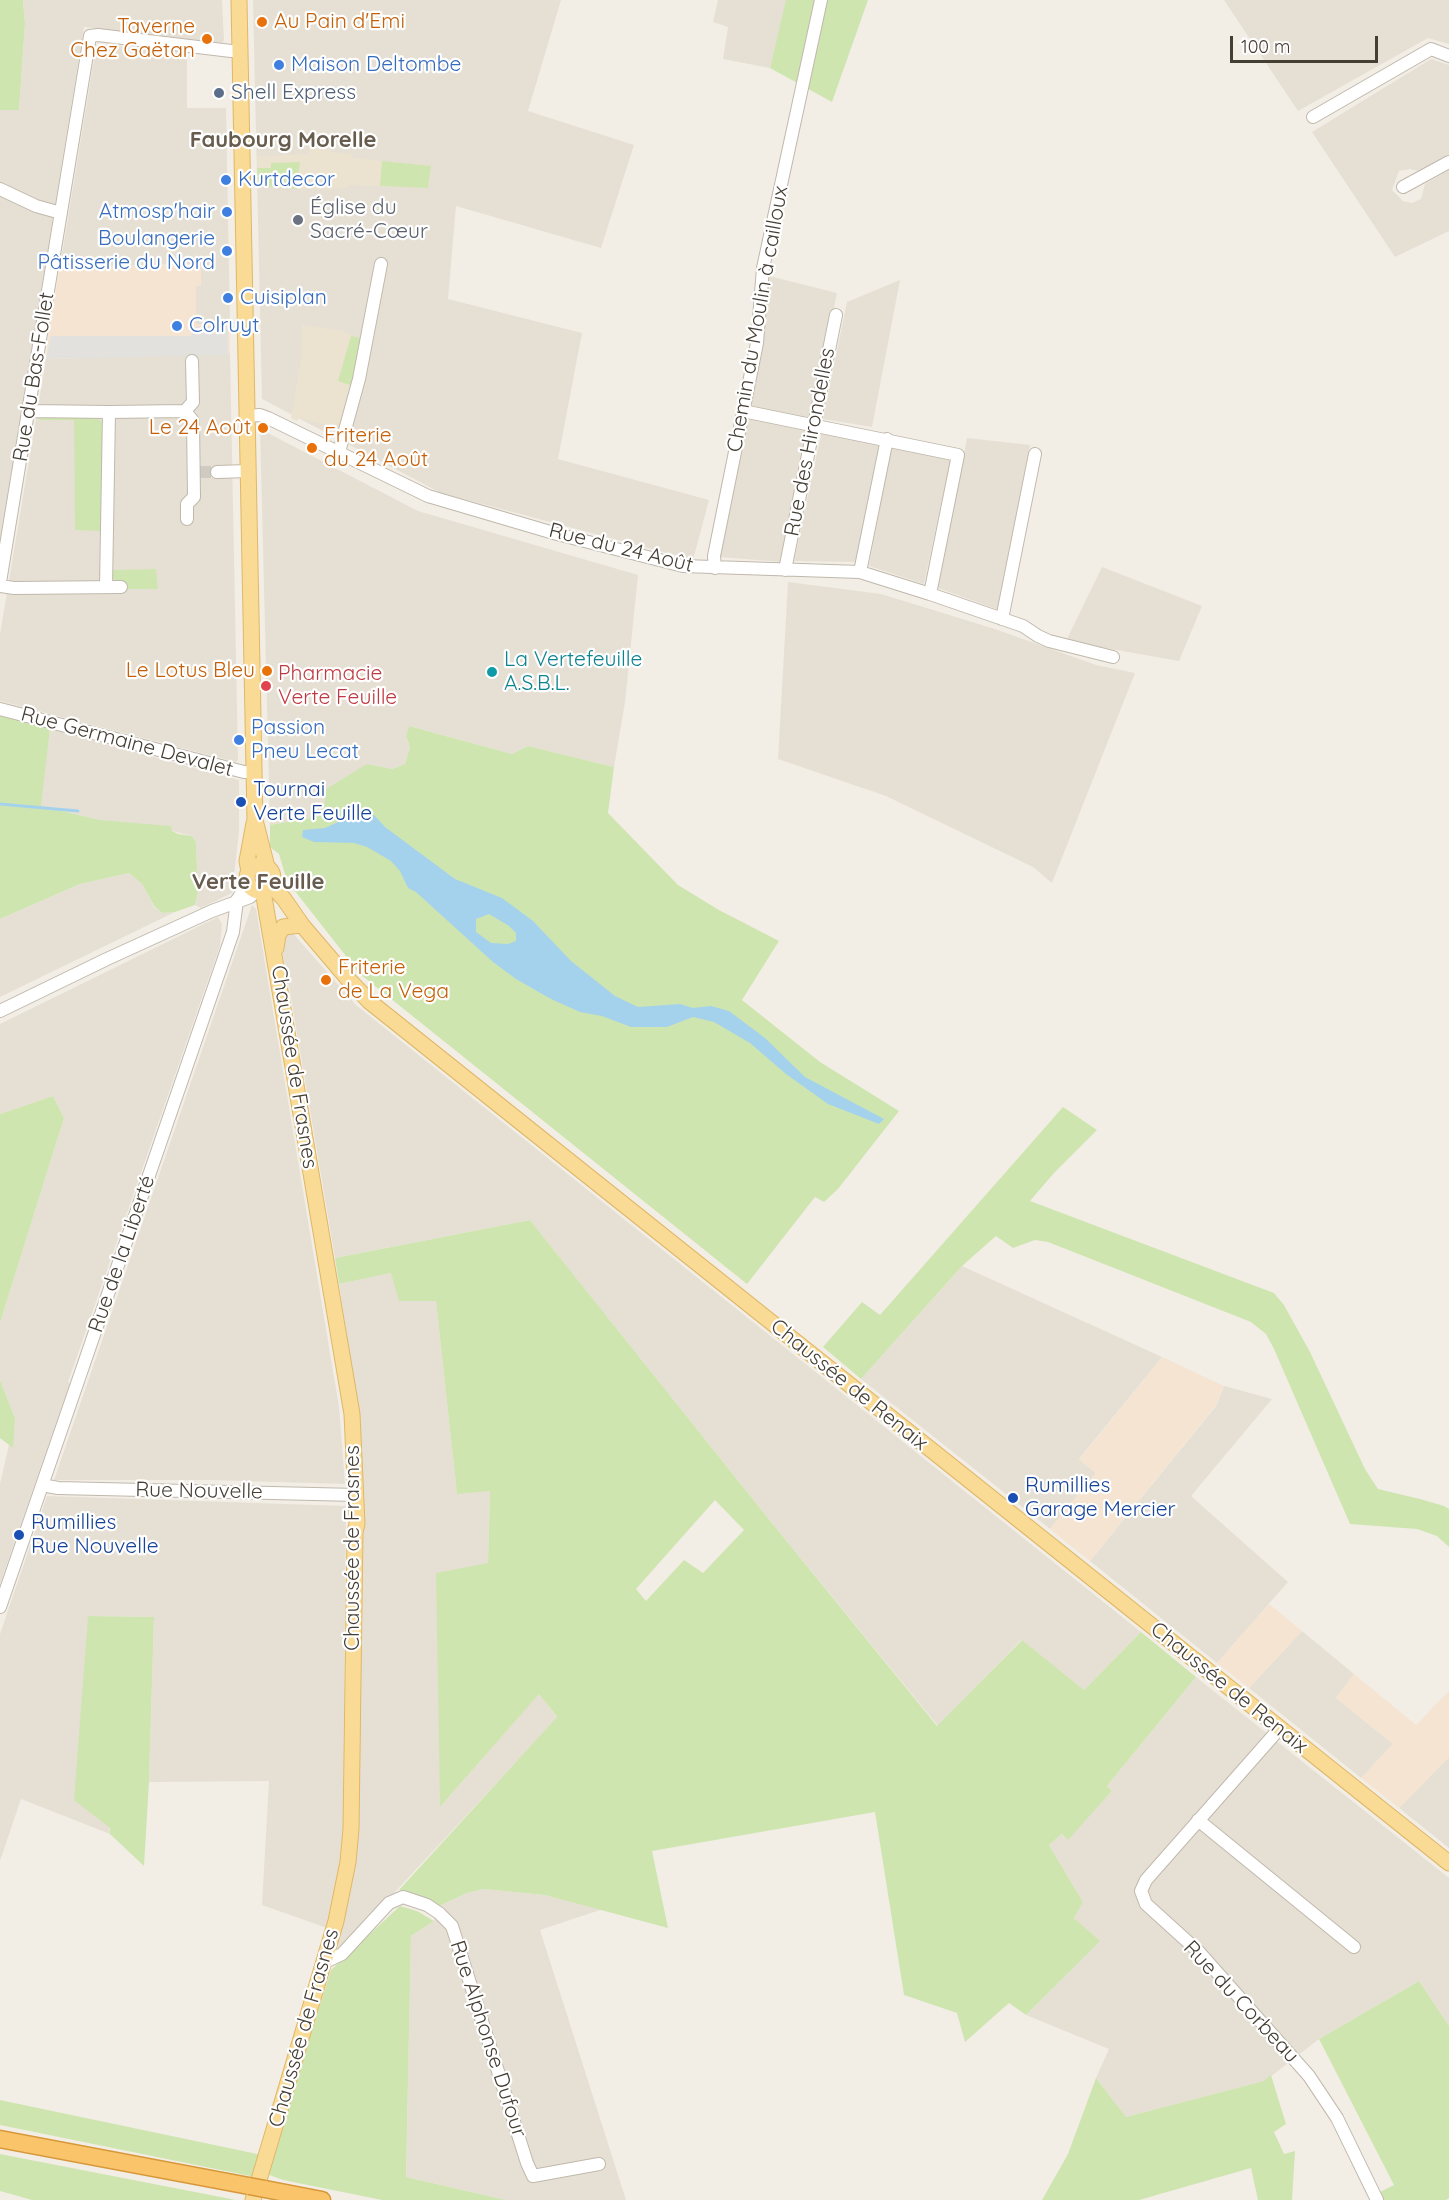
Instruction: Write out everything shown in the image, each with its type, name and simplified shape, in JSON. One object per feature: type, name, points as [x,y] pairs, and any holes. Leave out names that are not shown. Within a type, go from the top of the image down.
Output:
[{"type":"highway","points":[[0,2139],[256,2192],[322,2200]]},
{"type":"main road","points":[[239,0],[255,820],[247,861],[258,884],[273,875],[267,867],[255,820]]},
{"type":"main road","name":"Chaussée de Renaix","points":[[258,884],[284,899],[302,925],[370,1002],[1449,1863]]},
{"type":"main road","name":"Chaussée de Frasnes","points":[[256,2192],[336,1921],[350,1847],[357,1495],[352,1414],[275,954],[258,884]]},
{"type":"main road","points":[[275,954],[279,931],[288,925],[302,925]]},
{"type":"street","name":"Chemin du Moulin à cailloux","points":[[715,568],[714,556],[757,343],[763,268],[821,0]]},
{"type":"street","name":"Rue du Bas-Follet","points":[[0,584],[90,36],[98,35],[231,51],[240,50]]},
{"type":"street","points":[[1313,117],[1431,49],[1449,56]]},
{"type":"street","points":[[1403,187],[1449,162]]},
{"type":"street","points":[[0,189],[36,206],[61,213]]},
{"type":"street","points":[[339,452],[359,379],[381,264]]},
{"type":"street","name":"Rue des Hirondelles","points":[[785,570],[836,315]]},
{"type":"street","points":[[29,411],[185,411],[193,402],[192,361]]},
{"type":"street","points":[[185,411],[193,421],[197,472],[194,497],[187,504],[187,519]]},
{"type":"street","points":[[743,411],[958,455],[930,594]]},
{"type":"street","points":[[106,587],[109,412]]},
{"type":"street","name":"Rue du 24 Août","points":[[247,416],[260,415],[268,418],[428,496],[654,560],[683,566],[715,568],[860,572],[1023,626],[1049,640],[1113,657]]},
{"type":"street","points":[[860,572],[887,439]]},
{"type":"street","points":[[1002,619],[1035,454]]},
{"type":"street","points":[[217,472],[248,471]]},
{"type":"street","points":[[0,584],[14,588],[121,587]]},
{"type":"street","name":"Rue Germaine Devalet","points":[[0,709],[244,772],[254,772]]},
{"type":"street","points":[[0,1011],[237,900],[258,884]]},
{"type":"street","name":"Rue de la Liberté","points":[[0,1606],[233,932],[237,900]]},
{"type":"street","name":"Rue Nouvelle","points":[[42,1485],[58,1488],[357,1495]]},
{"type":"street","name":"Rue du Corbeau","points":[[1280,1728],[1146,1880],[1141,1891],[1146,1904],[1199,1952],[1309,2076],[1337,2118],[1377,2200]]},
{"type":"street","points":[[1198,1820],[1354,1947]]},
{"type":"street","name":"Rue Alphonse Dufour","points":[[323,1963],[342,1954],[389,1903],[403,1897],[427,1905],[439,1913],[452,1926],[533,2176],[598,2164]]},
{"type":"shaded area","points":[[23,0],[222,0],[224,40],[222,43],[84,27],[0,542],[0,110],[19,110],[25,24]]},
{"type":"shaded area","points":[[253,0],[561,0],[528,111],[634,145],[601,248],[456,206],[448,299],[582,333],[558,459],[709,500],[693,560],[441,493],[262,399]]},
{"type":"shaded area","points":[[718,0],[787,0],[770,68],[723,59],[728,27],[713,22]]},
{"type":"shaded area","points":[[1224,0],[1449,0],[1449,44],[1428,38],[1298,111]]},
{"type":"shaded area","points":[[102,44],[187,54],[187,108],[226,108],[230,324],[196,324],[196,286],[200,286],[191,264],[60,267],[94,59]]},
{"type":"shaded area","points":[[1431,59],[1449,65],[1449,154],[1419,171],[1410,169],[1399,171],[1392,190],[1403,201],[1412,203],[1421,199],[1425,184],[1449,170],[1449,231],[1395,257],[1312,132]]},
{"type":"shaded area","points":[[309,145],[325,146],[325,149],[331,152],[352,154],[352,158],[431,166],[428,188],[348,185],[347,188],[297,189],[263,186],[258,181],[257,156],[309,154]]},
{"type":"shaded area","points":[[201,265],[201,286],[196,286],[196,324],[230,324],[230,353],[46,359],[60,267]]},
{"type":"shaded area","points":[[765,275],[837,293],[781,562],[720,557],[763,341]]},
{"type":"shaded area","points":[[900,280],[872,427],[823,419],[847,302]]},
{"type":"shaded area","points":[[302,325],[343,331],[353,337],[362,338],[341,429],[291,418],[301,361]]},
{"type":"shaded area","points":[[228,326],[228,355],[46,359],[51,336],[191,336],[193,327]]},
{"type":"shaded area","points":[[230,353],[238,760],[236,762],[0,701],[0,634],[46,359]]},
{"type":"shaded area","points":[[260,429],[418,511],[638,575],[625,702],[614,767],[528,746],[512,754],[409,726],[406,736],[410,747],[405,764],[392,769],[367,764],[324,815],[270,825]]},
{"type":"shaded area","points":[[822,430],[879,444],[856,562],[794,561]]},
{"type":"shaded area","points":[[967,438],[1030,445],[999,610],[938,588]]},
{"type":"shaded area","points":[[891,446],[951,457],[924,584],[869,566]]},
{"type":"shaded area","points":[[1102,567],[1202,606],[1179,661],[1066,641]]},
{"type":"shaded area","points":[[788,582],[881,594],[995,629],[1096,665],[1135,673],[1052,883],[1033,867],[886,796],[778,759]]},
{"type":"shaded area","points":[[50,729],[239,780],[239,832],[232,893],[201,908],[195,905],[198,892],[196,842],[192,836],[100,820],[40,806]]},
{"type":"shaded area","points":[[129,873],[142,884],[154,907],[162,913],[175,912],[0,997],[0,919],[80,884]]},
{"type":"shaded area","points":[[252,905],[256,909],[339,1407],[345,1484],[208,1480],[54,1480]]},
{"type":"shaded area","points":[[218,917],[222,924],[220,946],[0,1584],[0,1484],[15,1418],[0,1380],[0,1323],[64,1118],[53,1096],[0,1114],[0,1024]]},
{"type":"shaded area","points":[[290,930],[356,1005],[1141,1632],[1084,1690],[1021,1640],[938,1726],[763,1512],[530,1220],[335,1258],[281,946],[283,932]]},
{"type":"shaded area","points":[[962,1266],[1162,1357],[1079,1459],[1096,1473],[1050,1529],[861,1379]]},
{"type":"shaded area","points":[[391,1273],[436,1300],[457,1493],[490,1490],[488,1564],[441,1806],[539,1693],[557,1718],[341,1950],[334,1947],[351,1885],[356,1851],[358,1408],[339,1284]]},
{"type":"shaded area","points":[[1162,1357],[1224,1386],[1216,1405],[1090,1561],[1050,1529],[1096,1473],[1079,1460]]},
{"type":"shaded area","points":[[1224,1386],[1272,1399],[1191,1496],[1288,1582],[1217,1663],[1090,1561],[1216,1406]]},
{"type":"shaded area","points":[[47,1496],[346,1506],[343,1831],[337,1885],[327,1928],[262,1905],[269,1781],[149,1782],[154,1617],[88,1616],[110,1834],[21,1799],[0,1861],[0,1634]]},
{"type":"shaded area","points":[[1269,1604],[1302,1631],[1249,1688],[1217,1663]]},
{"type":"shaded area","points":[[1302,1631],[1354,1674],[1336,1698],[1393,1744],[1361,1778],[1249,1688]]},
{"type":"shaded area","points":[[1354,1674],[1416,1725],[1449,1691],[1449,1757],[1399,1808],[1361,1778],[1393,1744],[1336,1698]]},
{"type":"shaded area","points":[[1196,1677],[1449,1878],[1449,2026],[1419,1981],[1319,2039],[1265,2081],[1126,2117],[1096,2078],[1109,2049],[1026,2015],[1099,1941],[1074,1918],[1083,1902],[1049,1845],[1062,1834],[1067,1839],[1112,1791],[1107,1786]]},
{"type":"shaded area","points":[[1449,1757],[1449,1848],[1399,1808]]},
{"type":"shaded area","points":[[484,1889],[545,1895],[603,1909],[540,1930],[626,2200],[506,2200],[406,2177],[411,1936],[434,1921],[439,1906],[467,1893]]},
{"type":"green space","points":[[0,0],[23,0],[25,24],[19,110],[0,110]]},
{"type":"green space","points":[[786,0],[868,0],[832,102],[770,68]]},
{"type":"green space","points":[[382,161],[431,166],[428,188],[380,186]]},
{"type":"green space","points":[[300,162],[297,189],[263,186],[258,181],[257,168],[271,168],[271,163]]},
{"type":"green space","points":[[351,336],[362,338],[353,386],[338,381]]},
{"type":"green space","points":[[91,415],[101,421],[105,433],[102,437],[101,517],[104,522],[101,531],[75,530],[74,420],[41,420],[38,418]]},
{"type":"green space","points":[[156,569],[158,589],[123,589],[112,577],[112,570]]},
{"type":"green space","points":[[0,715],[50,729],[41,806],[100,820],[171,826],[172,831],[178,834],[192,836],[196,842],[198,892],[195,905],[175,912],[162,913],[154,906],[142,884],[129,873],[80,884],[0,919]]},
{"type":"green space","points":[[409,726],[512,754],[528,746],[614,767],[608,813],[678,885],[719,910],[779,941],[742,1000],[820,1062],[899,1111],[838,1189],[824,1202],[815,1197],[747,1284],[360,974],[287,881],[279,854],[270,847],[270,825],[324,815],[326,789],[367,764],[392,769],[405,764],[410,747],[406,736]]},
{"type":"green space","points":[[53,1096],[64,1118],[0,1323],[0,1114]]},
{"type":"green space","points":[[1063,1107],[1097,1130],[1030,1201],[1274,1293],[1284,1305],[1310,1352],[1365,1469],[1378,1489],[1449,1509],[1449,1547],[1437,1536],[1417,1529],[1350,1524],[1274,1349],[1266,1334],[1251,1322],[1048,1242],[1035,1240],[1013,1248],[996,1236],[962,1266],[861,1379],[823,1347],[862,1302],[880,1315]]},
{"type":"green space","points":[[530,1220],[937,1726],[1022,1640],[1084,1690],[1141,1632],[1196,1677],[1107,1786],[1112,1791],[1068,1840],[1062,1834],[1049,1845],[1083,1902],[1074,1918],[1100,1941],[1026,2015],[1009,2003],[965,2042],[957,2013],[904,1995],[875,1812],[652,1851],[668,1928],[545,1895],[484,1889],[467,1893],[439,1906],[399,1890],[557,1717],[539,1694],[440,1807],[436,1573],[488,1563],[490,1491],[457,1494],[436,1301],[399,1301],[391,1273],[339,1284],[335,1258]],"holes":[[[715,1500],[744,1530],[703,1573],[684,1560],[646,1601],[636,1589]]]},
{"type":"green space","points":[[0,1380],[15,1418],[13,1448],[0,1438]]},
{"type":"green space","points":[[88,1616],[154,1617],[144,1866],[110,1834],[110,1828],[74,1800]]},
{"type":"green space","points":[[400,1906],[417,1911],[434,1921],[411,1936],[406,2177],[506,2200],[382,2200],[283,2180],[267,2174],[331,1970]]},
{"type":"green space","points":[[1419,1981],[1449,2026],[1449,2198],[1446,2200],[1376,2200],[1374,2195],[1394,2185],[1319,2039]]},
{"type":"green space","points":[[1271,2075],[1286,2124],[1274,2132],[1284,2154],[1295,2151],[1292,2200],[1258,2200],[1251,2168],[1139,2200],[1042,2200],[1068,2154],[1096,2078],[1126,2117],[1264,2081]]},
{"type":"green space","points":[[0,2100],[267,2156],[260,2178],[0,2125]]},
{"type":"green space","points":[[0,2154],[236,2200],[32,2200],[0,2191]]},
{"type":"water","points":[[360,812],[374,815],[385,827],[455,879],[502,898],[533,921],[571,961],[615,996],[638,1007],[680,1004],[693,1008],[711,1006],[729,1011],[765,1038],[805,1077],[884,1119],[879,1124],[828,1104],[786,1074],[750,1043],[714,1022],[693,1017],[667,1027],[631,1027],[602,1016],[580,1012],[551,999],[516,979],[493,962],[416,892],[408,888],[400,871],[391,861],[367,847],[354,843],[314,842],[302,837],[303,830],[325,828]],"holes":[[[489,914],[516,933],[516,941],[508,944],[491,943],[476,932],[476,919]]]},
{"type":"waterway","points":[[0,804],[78,811]]},
{"type":"tunnel","points":[[199,472],[217,472]]},
{"type":"place","name":"Au Pain d'Emi","points":[[262,22]]},
{"type":"place","name":"Taverne Chez Gaëtan","points":[[207,39]]},
{"type":"place","name":"Maison Deltombe","points":[[279,65]]},
{"type":"place","name":"Shell Express","points":[[219,93]]},
{"type":"place","name":"Kurtdecor","points":[[226,180]]},
{"type":"place","name":"Atmosp'hair","points":[[227,212]]},
{"type":"place","name":"Église du Sacré-Cœur","points":[[298,220]]},
{"type":"place","name":"Boulangerie Pâtisserie du Nord","points":[[227,251]]},
{"type":"place","name":"Cuisiplan","points":[[228,298]]},
{"type":"place","name":"Colruyt","points":[[177,326]]},
{"type":"place","name":"Le 24 Août","points":[[263,428]]},
{"type":"place","name":"Friterie du 24 Août","points":[[312,448]]},
{"type":"place","name":"Le Lotus Bleu","points":[[267,671]]},
{"type":"place","name":"La Vertefeuille A.S.B.L.","points":[[492,672]]},
{"type":"place","name":"Pharmacie Verte Feuille","points":[[266,686]]},
{"type":"place","name":"Passion Pneu Lecat","points":[[239,740]]},
{"type":"place","name":"Tournai Verte Feuille","points":[[241,802]]},
{"type":"place","name":"Friterie de La Vega","points":[[326,980]]},
{"type":"place","name":"Rumillies Garage Mercier","points":[[1013,1498]]},
{"type":"place","name":"Rumillies Rue Nouvelle","points":[[19,1535]]},
{"type":"district","name":"Faubourg Morelle","points":[[283,140]]},
{"type":"district","name":"Verte Feuille","points":[[258,882]]}]
